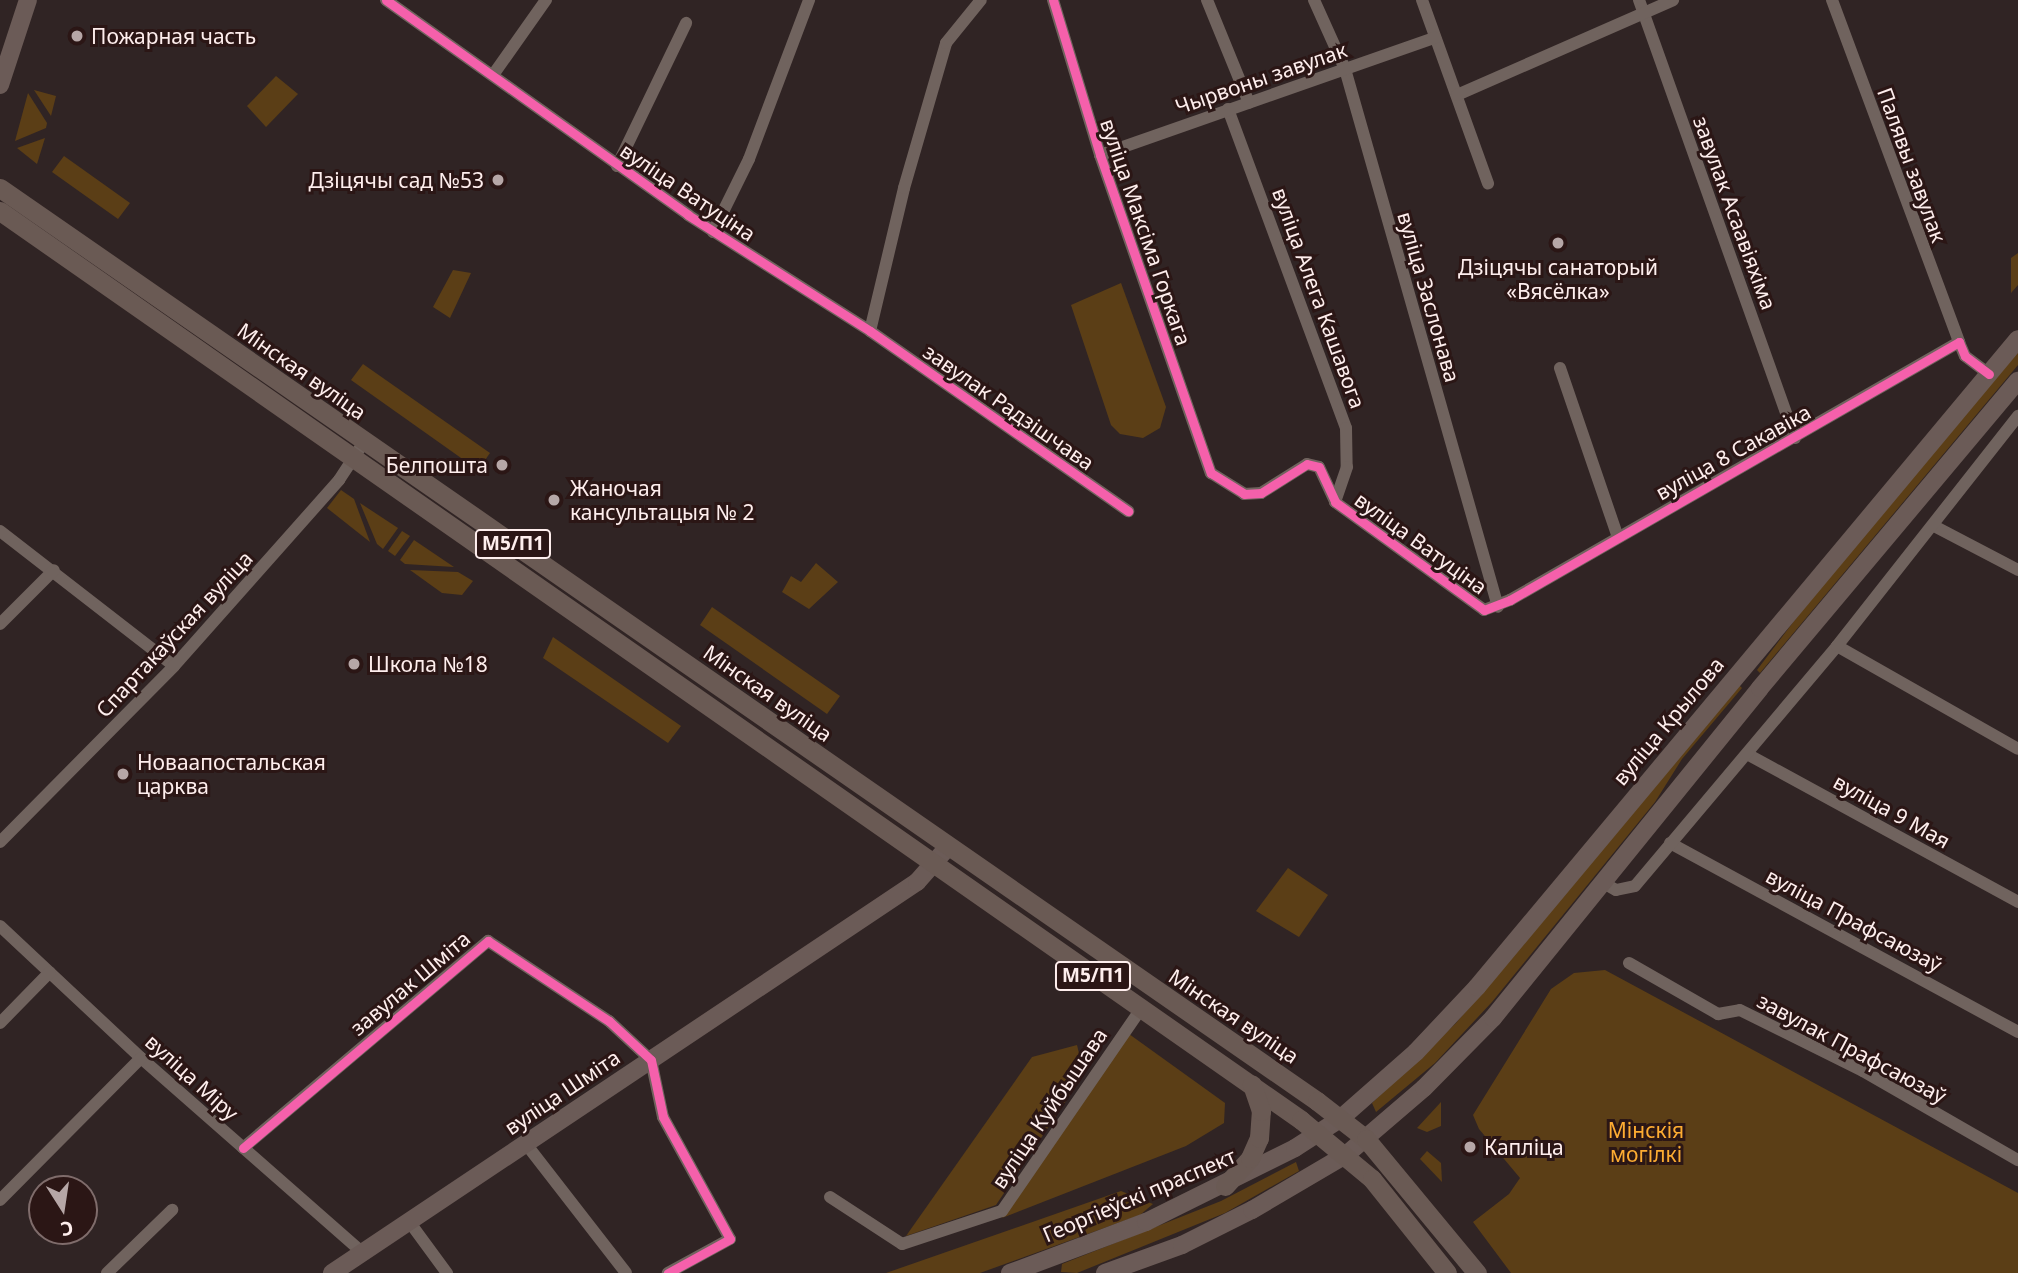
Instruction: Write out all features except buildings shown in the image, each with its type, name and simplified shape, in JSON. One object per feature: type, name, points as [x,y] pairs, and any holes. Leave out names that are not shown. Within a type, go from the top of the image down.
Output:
[{"type":"main road","points":[[0,85],[28,0]]},
{"type":"main road","name":"Мінская вуліца","points":[[0,188],[1340,1119],[1366,1139],[1477,1273]]},
{"type":"main road","name":"Мінская вуліца","points":[[0,211],[1320,1134],[1347,1154],[1447,1273]]},
{"type":"main road","name":"вуліца Крылова","points":[[1320,1134],[1416,1052],[1477,987],[2018,339]]},
{"type":"main road","points":[[1105,1273],[1224,1224],[1347,1154],[1485,1026],[1760,688],[2015,390]]},
{"type":"main road","points":[[1739,671],[1760,688]]},
{"type":"main road","name":"вуліца Шміта","points":[[332,1273],[918,882],[935,866],[948,848]]},
{"type":"main road","points":[[1225,1186],[1250,1158],[1259,1138],[1261,1111],[1252,1086]]},
{"type":"main road","name":"Георгіеўскі праспект","points":[[1010,1273],[1048,1267],[1225,1186],[1320,1134]]},
{"type":"street","name":"вуліца Ватуціна","points":[[386,0],[713,232],[870,331]]},
{"type":"street","points":[[493,75],[546,0]]},
{"type":"street","points":[[713,232],[749,159],[809,0]]},
{"type":"street","points":[[870,331],[904,188],[946,43],[981,0]]},
{"type":"street","name":"вуліца Максіма Горкага","points":[[1053,0],[1100,155],[1211,473]]},
{"type":"street","points":[[1207,0],[1249,103]]},
{"type":"street","name":"вуліца Заслонава","points":[[1314,0],[1345,69],[1498,607]]},
{"type":"street","points":[[1422,0],[1488,183]]},
{"type":"street","name":"завулак Асаавіяхіма","points":[[1639,0],[1795,438]]},
{"type":"street","points":[[1457,95],[1673,0]]},
{"type":"street","name":"Палявы завулак","points":[[1832,0],[1959,342]]},
{"type":"street","points":[[617,166],[686,23]]},
{"type":"street","name":"Чырвоны завулак","points":[[1100,155],[1435,38]]},
{"type":"street","name":"вуліца Алега Кашавога","points":[[1228,109],[1346,428],[1347,467],[1335,502]]},
{"type":"street","name":"завулак Радзішчава","points":[[870,331],[1128,511]]},
{"type":"street","points":[[1959,342],[1965,356],[1989,374]]},
{"type":"street","name":"вуліца 8 Сакавіка","points":[[1483,610],[1498,607],[1959,342]]},
{"type":"street","points":[[1560,368],[1618,537]]},
{"type":"street","points":[[1602,882],[1616,890],[1634,886],[1838,646],[2018,416]]},
{"type":"street","name":"Спартакаўская вуліца","points":[[0,842],[174,666],[364,442]]},
{"type":"street","name":"вуліца Ватуціна","points":[[1211,473],[1244,494],[1261,493],[1307,464],[1319,467],[1335,502],[1483,610]]},
{"type":"street","points":[[1934,526],[2018,570]]},
{"type":"street","points":[[0,530],[174,666]]},
{"type":"street","points":[[0,624],[54,570]]},
{"type":"street","points":[[1838,646],[2018,749]]},
{"type":"street","name":"вуліца 9 Мая","points":[[1747,754],[2018,902]]},
{"type":"street","name":"вуліца Прафсаюзаў","points":[[1670,843],[2018,1032]]},
{"type":"street","name":"вуліца Міру","points":[[0,926],[141,1058],[362,1252]]},
{"type":"street","name":"завулак Шміта","points":[[243,1148],[488,941],[610,1021],[651,1060]]},
{"type":"street","name":"завулак Прафсаюзаў","points":[[1629,963],[1718,1014],[1740,1010],[1863,1071],[2018,1160]]},
{"type":"street","points":[[0,1023],[50,972]]},
{"type":"street","name":"вуліца Куйбышава","points":[[830,1197],[902,1244],[1002,1211],[1141,1009]]},
{"type":"street","points":[[0,1200],[141,1058]]},
{"type":"street","points":[[651,1060],[663,1117],[730,1239],[668,1273]]},
{"type":"street","points":[[526,1144],[626,1273]]},
{"type":"street","points":[[107,1273],[172,1210]]},
{"type":"street","points":[[408,1220],[447,1273]]},
{"type":"green space","points":[[276,76],[298,94],[266,127],[247,106]]},
{"type":"green space","points":[[34,90],[56,96],[51,116]]},
{"type":"green space","points":[[28,93],[47,123],[46,128],[15,141]]},
{"type":"green space","points":[[45,138],[37,164],[17,148]]},
{"type":"green space","points":[[64,156],[130,203],[118,219],[52,172]]},
{"type":"green space","points":[[2018,253],[2018,285],[2011,293],[2011,258]]},
{"type":"green space","points":[[453,270],[471,273],[450,318],[433,307]]},
{"type":"green space","points":[[1121,283],[1166,407],[1160,428],[1143,438],[1120,434],[1111,425],[1071,305]]},
{"type":"green space","points":[[2018,350],[2018,365],[1760,673],[1757,670],[1813,596]]},
{"type":"green space","points":[[363,364],[490,453],[478,470],[351,380]]},
{"type":"green space","points":[[341,490],[354,499],[370,542],[327,508]]},
{"type":"green space","points":[[360,503],[398,528],[383,549],[377,544]]},
{"type":"green space","points":[[402,531],[410,536],[395,556],[388,551]]},
{"type":"green space","points":[[414,540],[454,567],[405,564],[400,560]]},
{"type":"green space","points":[[816,563],[838,582],[809,609],[782,592],[791,576],[801,582]]},
{"type":"green space","points":[[410,570],[458,572],[473,581],[462,595],[442,593]]},
{"type":"green space","points":[[712,607],[840,696],[827,714],[700,625]]},
{"type":"green space","points":[[553,637],[681,726],[668,743],[543,658]]},
{"type":"green space","points":[[1739,685],[1742,688],[1682,759],[1655,802],[1492,1002],[1435,1063],[1376,1112],[1372,1103],[1456,1023]]},
{"type":"green space","points":[[1288,868],[1328,895],[1299,937],[1256,911]]},
{"type":"green space","name":"Мінскія могілкі","points":[[1605,970],[2018,1193],[2018,1273],[1511,1273],[1473,1222],[1509,1194],[1520,1178],[1479,1129],[1473,1115],[1551,989],[1574,973]]},
{"type":"green space","points":[[1129,1034],[1225,1103],[1224,1123],[1186,1146],[1002,1218]]},
{"type":"green space","points":[[1077,1045],[1084,1074],[996,1205],[906,1236],[1032,1057]]},
{"type":"green space","points":[[1441,1102],[1441,1126],[1427,1132],[1417,1128]]},
{"type":"green space","points":[[1427,1151],[1441,1163],[1442,1182],[1420,1159]]},
{"type":"green space","points":[[1296,1162],[1299,1171],[1225,1213],[1077,1273],[1061,1272],[1062,1264],[1221,1201]]},
{"type":"green space","points":[[1121,1191],[1153,1204],[1140,1215],[980,1273],[886,1273]]},
{"type":"cycle path","points":[[386,0],[688,215],[870,331],[1128,511]]},
{"type":"cycle path","points":[[1053,0],[1100,155],[1211,473],[1244,494],[1261,493],[1307,464],[1319,467],[1335,502],[1484,610],[1510,600],[1959,342],[1965,356],[1989,374]]},
{"type":"cycle path","points":[[243,1148],[488,941],[609,1021],[651,1060],[663,1117],[730,1239],[668,1273]]},
{"type":"place","name":"Пожарная часть","points":[[77,36]]},
{"type":"place","name":"Дзіцячы сад №53","points":[[498,180]]},
{"type":"place","name":"Дзіцячы санаторый «Вясёлка»","points":[[1558,243]]},
{"type":"place","name":"Белпошта","points":[[502,465]]},
{"type":"place","name":"Жаночая кансультацыя № 2","points":[[554,500]]},
{"type":"place","name":"Школа №18","points":[[354,664]]},
{"type":"place","name":"Новаапостальская царква","points":[[123,774]]},
{"type":"place","name":"Капліца","points":[[1470,1147]]}]
